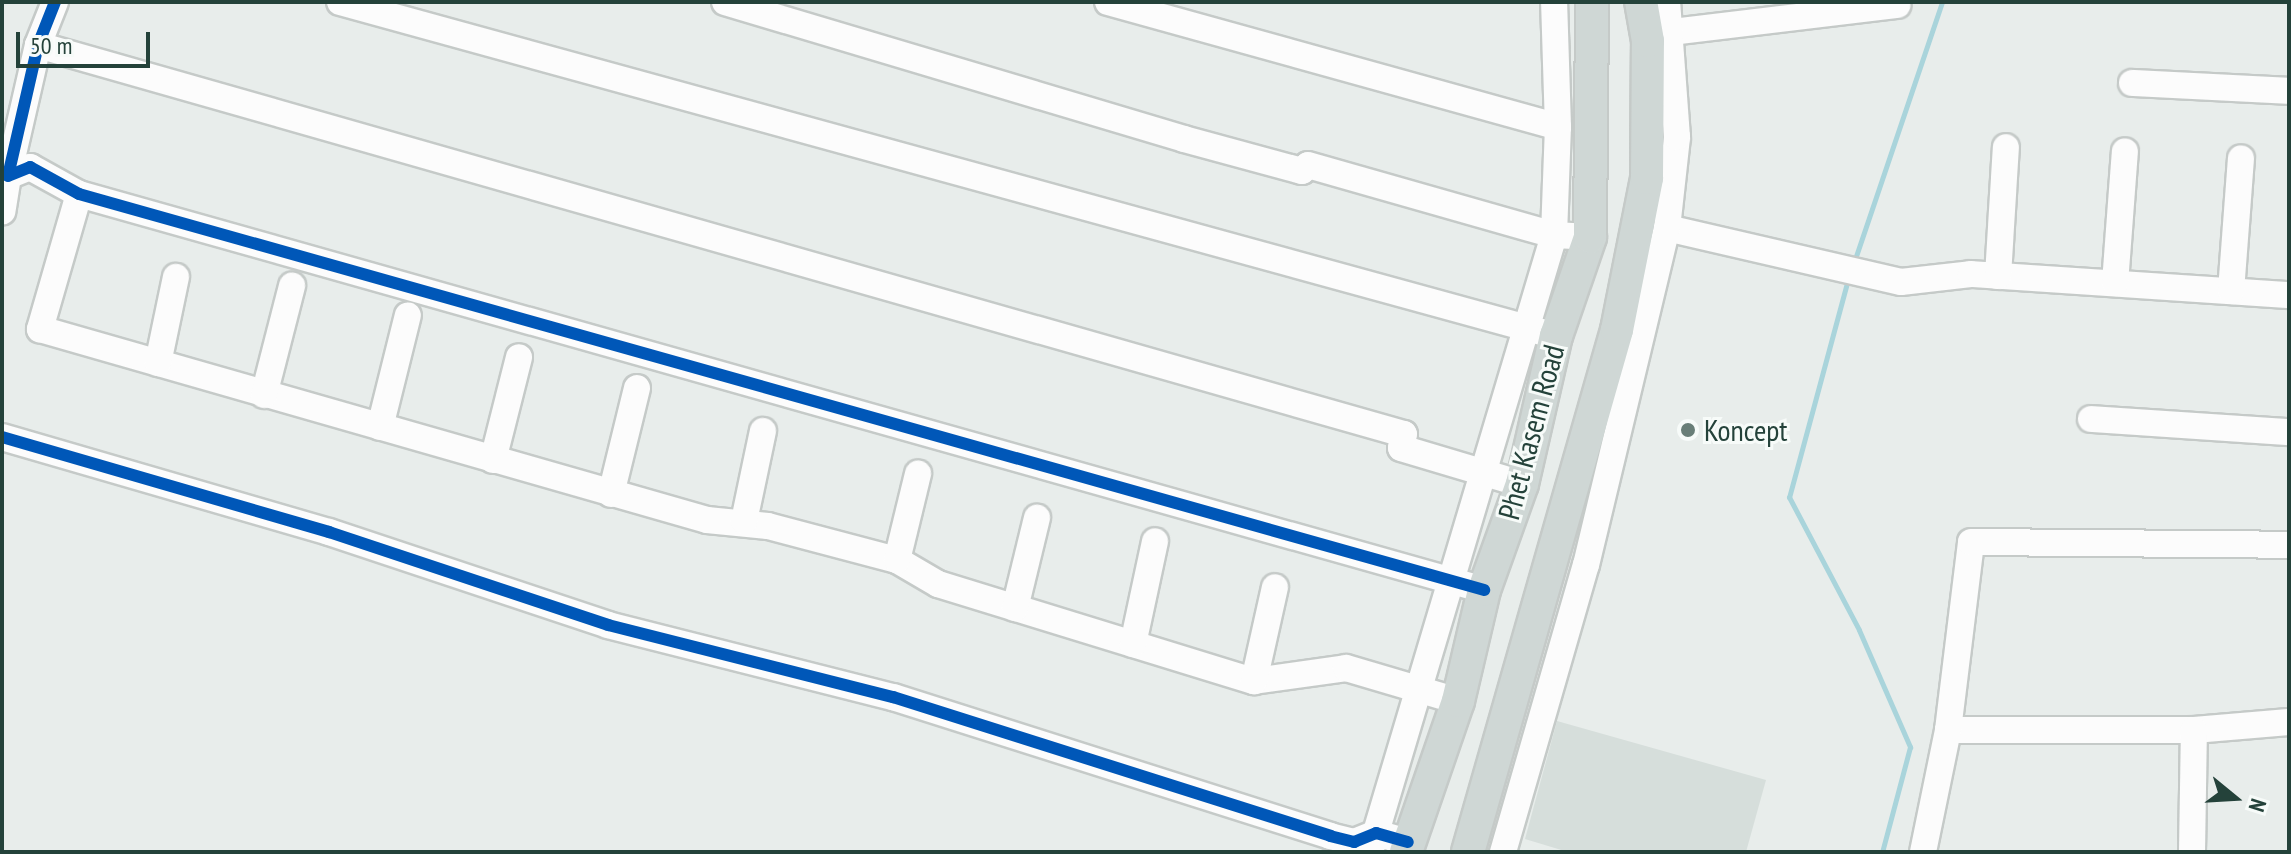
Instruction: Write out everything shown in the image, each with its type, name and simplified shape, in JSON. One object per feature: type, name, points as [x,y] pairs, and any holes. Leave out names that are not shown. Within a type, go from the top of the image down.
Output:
[{"type":"main road","name":"Phet Kasem Road","points":[[1407,847],[1458,701],[1484,590],[1522,484],[1541,333],[1590,237],[1592,2]]},
{"type":"main road","name":"Phet Kasem Road","points":[[1468,852],[1629,332],[1647,178],[1648,41],[1641,2]]},
{"type":"street","points":[[2,212],[5,175],[38,45],[55,2]]},
{"type":"street","points":[[340,2],[1541,333]]},
{"type":"street","points":[[725,2],[1184,139],[1302,171],[1308,165],[1554,235],[1590,237]]},
{"type":"street","points":[[1108,2],[1558,127]]},
{"type":"street","points":[[1373,842],[1483,472],[1541,333],[1554,235],[1558,127],[1554,2]]},
{"type":"street","points":[[1503,852],[1586,565],[1629,332],[1667,228],[1677,137],[1667,2]]},
{"type":"street","points":[[1671,32],[1897,5]]},
{"type":"street","points":[[38,45],[1404,434],[1401,448],[1522,484]]},
{"type":"street","points":[[2132,83],[2289,91]]},
{"type":"street","points":[[1998,276],[2006,147]]},
{"type":"street","points":[[2115,283],[2125,151]]},
{"type":"street","points":[[2231,291],[2241,158]]},
{"type":"street","points":[[5,175],[30,167],[79,194],[1484,590]]},
{"type":"street","points":[[79,194],[40,329],[707,520],[744,521],[897,560],[938,584],[1254,681],[1346,668],[1458,701]]},
{"type":"street","points":[[1667,228],[1818,266],[1901,282],[1998,276],[2289,295]]},
{"type":"street","points":[[158,363],[176,277]]},
{"type":"street","points":[[264,395],[292,286]]},
{"type":"street","points":[[380,427],[408,315]]},
{"type":"street","points":[[493,460],[519,357]]},
{"type":"street","points":[[611,494],[637,388]]},
{"type":"street","points":[[2091,419],[2289,432]]},
{"type":"street","points":[[744,521],[763,431]]},
{"type":"street","points":[[2,437],[329,532],[608,625],[893,697],[1330,836],[1354,842],[1407,847]]},
{"type":"street","points":[[897,560],[918,474]]},
{"type":"street","points":[[1015,608],[1037,518]]},
{"type":"street","points":[[1133,644],[1155,541]]},
{"type":"street","points":[[1923,852],[1948,730],[1971,542],[2289,545]]},
{"type":"street","points":[[1254,681],[1275,587]]},
{"type":"street","points":[[1948,730],[2194,730],[2289,722]]},
{"type":"street","points":[[2192,852],[2194,730]]},
{"type":"shaded area","points":[[1557,721],[1766,780],[1746,852],[1568,852],[1525,839]]},
{"type":"waterway","points":[[1854,262],[1942,2]]},
{"type":"waterway","points":[[1848,279],[1789,497],[1859,630],[1910,747],[1882,852]]},
{"type":"cycle path","points":[[55,2],[38,45],[8,176],[30,167],[79,194],[1484,590]]},
{"type":"cycle path","points":[[2,437],[329,532],[608,625],[893,697],[1330,836],[1354,842],[1376,833],[1408,842]]},
{"type":"place","name":"Koncept","points":[[1688,430]]}]
